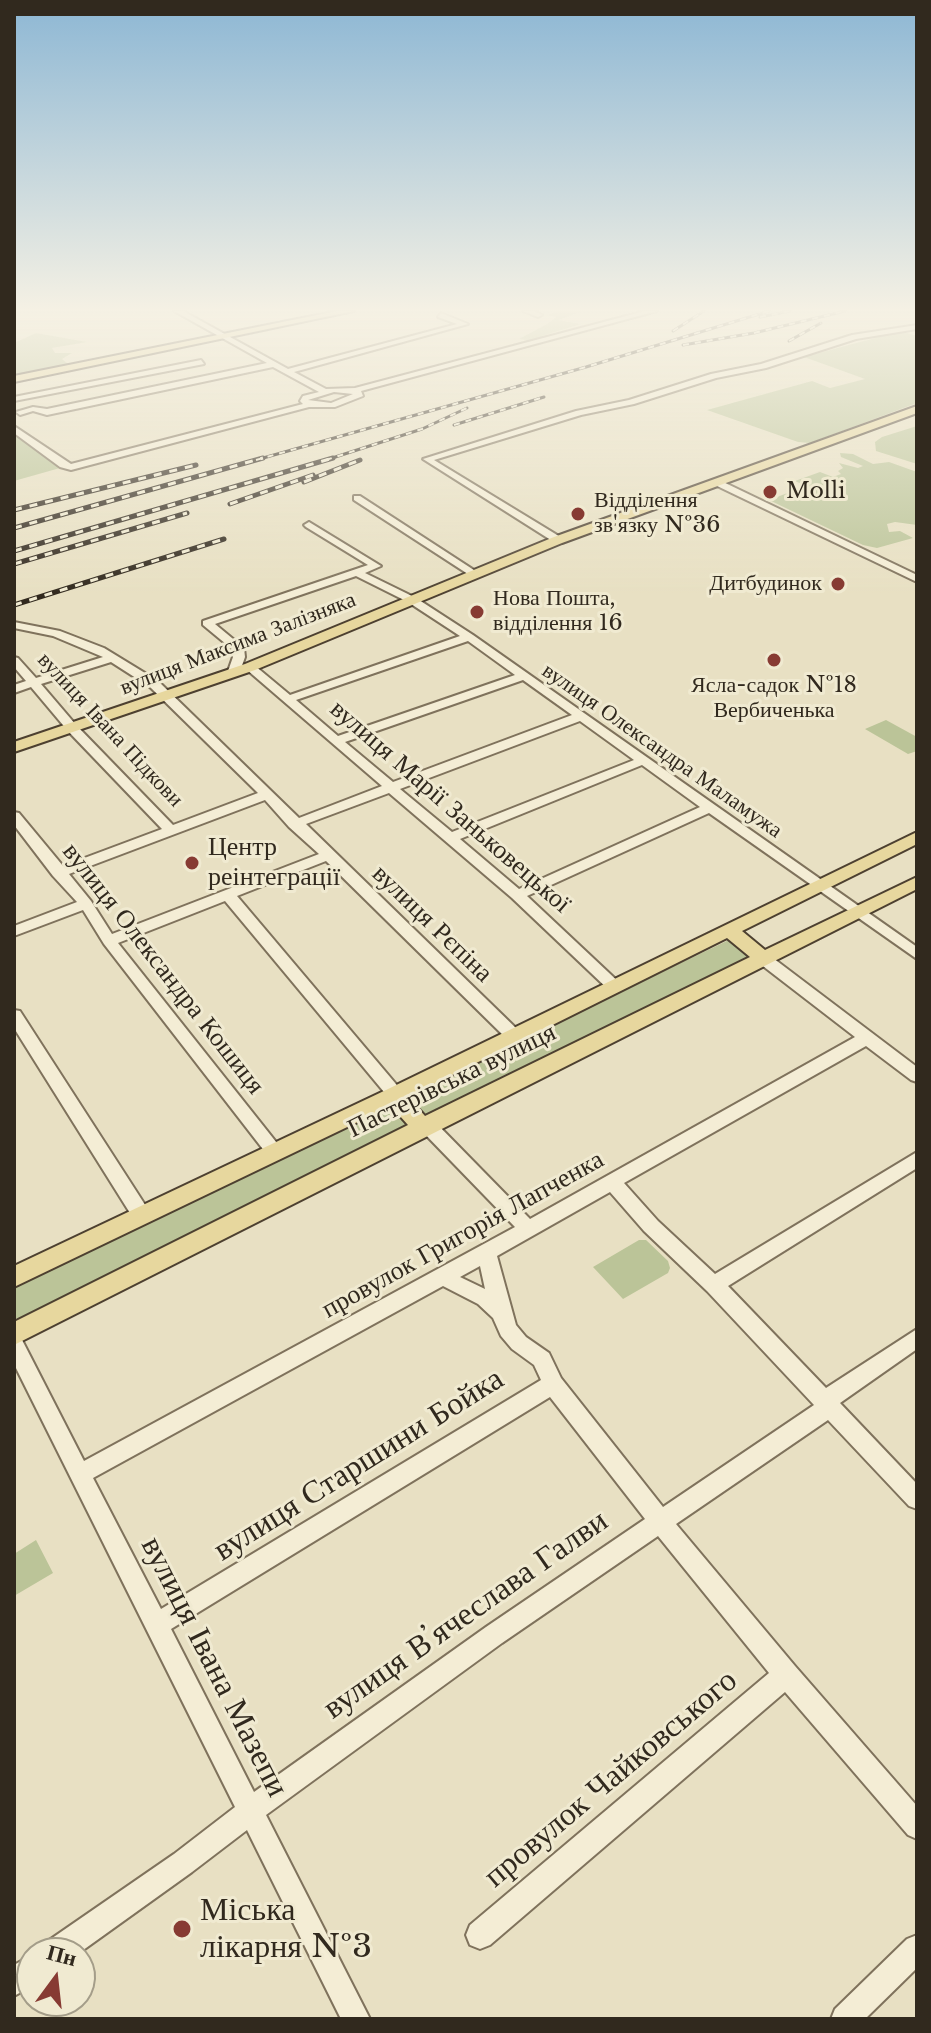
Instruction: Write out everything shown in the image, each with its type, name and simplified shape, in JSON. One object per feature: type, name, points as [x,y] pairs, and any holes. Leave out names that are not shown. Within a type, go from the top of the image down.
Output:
[{"type":"main road","name":"вулиця Максима Залізняка","points":[[14,747],[233,674],[558,540],[917,409]]},
{"type":"main road","name":"Пастерівська вулиця","points":[[14,1277],[395,1095],[917,837]]},
{"type":"main road","name":"Пастерівська вулиця","points":[[14,1334],[424,1126],[917,882]]},
{"type":"main road","points":[[730,931],[764,959]]},
{"type":"main road","points":[[395,1095],[424,1126]]},
{"type":"street","points":[[20,412],[33,409],[47,412],[76,406]]},
{"type":"street","points":[[14,429],[63,465],[71,467],[306,406]]},
{"type":"street","points":[[558,540],[427,459],[579,413],[613,406]]},
{"type":"street","points":[[716,482],[917,579]]},
{"type":"street","points":[[357,498],[475,574]]},
{"type":"street","points":[[233,674],[239,657],[238,648],[207,623],[376,566],[309,525]]},
{"type":"street","name":"вулиця Олександра Маламужа","points":[[359,574],[412,600],[469,637],[521,677],[917,954]]},
{"type":"street","name":"вулиця Рєпіна","points":[[14,625],[56,633],[111,658],[168,697],[326,856],[514,1036]]},
{"type":"street","points":[[289,699],[469,637]]},
{"type":"street","points":[[14,689],[111,658]]},
{"type":"street","name":"вулиця Івана Підкови","points":[[14,660],[72,728],[171,831]]},
{"type":"street","name":"вулиця Марії Заньковецької","points":[[250,667],[517,895],[616,987]]},
{"type":"street","points":[[338,740],[521,677]]},
{"type":"street","points":[[294,824],[579,717]]},
{"type":"street","points":[[450,838],[642,761]]},
{"type":"street","points":[[58,873],[266,795]]},
{"type":"street","points":[[517,895],[711,807]]},
{"type":"street","name":"вулиця Олександра Кошиця","points":[[14,816],[86,904],[109,941],[275,1152]]},
{"type":"street","points":[[109,941],[326,856]]},
{"type":"street","points":[[229,896],[395,1095]]},
{"type":"street","points":[[14,931],[86,904]]},
{"type":"street","points":[[764,959],[917,1076]]},
{"type":"street","points":[[14,1015],[142,1216]]},
{"type":"street","name":"провулок Григорія Лапченка","points":[[82,1473],[443,1277],[867,1038]]},
{"type":"street","points":[[424,1126],[528,1229]]},
{"type":"street","points":[[714,1285],[917,1159]]},
{"type":"street","points":[[612,1182],[651,1226],[714,1285],[917,1499]]},
{"type":"street","points":[[486,1252],[501,1313]]},
{"type":"street","points":[[443,1277],[485,1298],[501,1313],[519,1343],[542,1359],[553,1384],[659,1520],[786,1675],[917,1826]]},
{"type":"street","name":"вулиця Вʼячеслава Галви","points":[[78,1937],[659,1520],[829,1407],[830,1397],[917,1338]]},
{"type":"street","name":"вулиця Івана Мазепи","points":[[14,1344],[356,2019]]},
{"type":"street","name":"вулиця Старшини Бойка","points":[[157,1624],[553,1384]]},
{"type":"street","name":"провулок Чайковського","points":[[480,1935],[786,1675]]},
{"type":"street","points":[[845,2019],[917,1949]]},
{"type":"green space","points":[[722,406],[909,406],[810,443],[798,442],[707,410]]},
{"type":"green space","points":[[917,426],[917,464],[876,451],[875,442],[882,437]]},
{"type":"green space","points":[[14,434],[60,468],[14,481]]},
{"type":"green space","points":[[840,453],[853,454],[873,464],[889,462],[917,472],[917,525],[887,524],[889,532],[900,531],[913,538],[877,548],[863,545],[769,500],[806,486],[795,481],[820,472],[833,477],[841,474],[838,471],[843,468],[839,463],[858,468],[863,466],[841,457]]},
{"type":"green space","points":[[886,720],[917,737],[917,751],[908,754],[865,729]]},
{"type":"green space","points":[[731,939],[754,957],[429,1117],[421,1114],[408,1100],[409,1092]]},
{"type":"green space","points":[[387,1103],[396,1105],[410,1127],[24,1319],[14,1318],[14,1283]]},
{"type":"green space","points":[[639,1240],[646,1240],[668,1261],[670,1268],[668,1273],[623,1299],[593,1267]]},
{"type":"green space","points":[[36,1540],[53,1573],[14,1596],[14,1554]]},
{"type":"railway","points":[[256,460],[448,406]]},
{"type":"railway","points":[[454,425],[515,406]]},
{"type":"railway","points":[[326,460],[422,429],[467,408]]},
{"type":"railway","points":[[14,528],[263,458]]},
{"type":"railway","points":[[14,551],[333,458]]},
{"type":"railway","points":[[304,482],[360,460]]},
{"type":"railway","points":[[14,510],[196,465]]},
{"type":"railway","points":[[230,504],[313,475]]},
{"type":"railway","points":[[14,564],[187,513]]},
{"type":"railway","points":[[14,605],[224,539]]},
{"type":"place","name":"Molli","points":[[770,492]]},
{"type":"place","name":"Відділення зв'язку №36","points":[[578,514]]},
{"type":"place","name":"Дитбудинок","points":[[838,584]]},
{"type":"place","name":"Нова Пошта, відділення 16","points":[[477,612]]},
{"type":"place","name":"Ясла-садок №18 Вербиченька","points":[[774,660]]},
{"type":"place","name":"Центр реінтеграції","points":[[192,863]]},
{"type":"place","name":"Міська лікарня №3","points":[[182,1929]]}]
